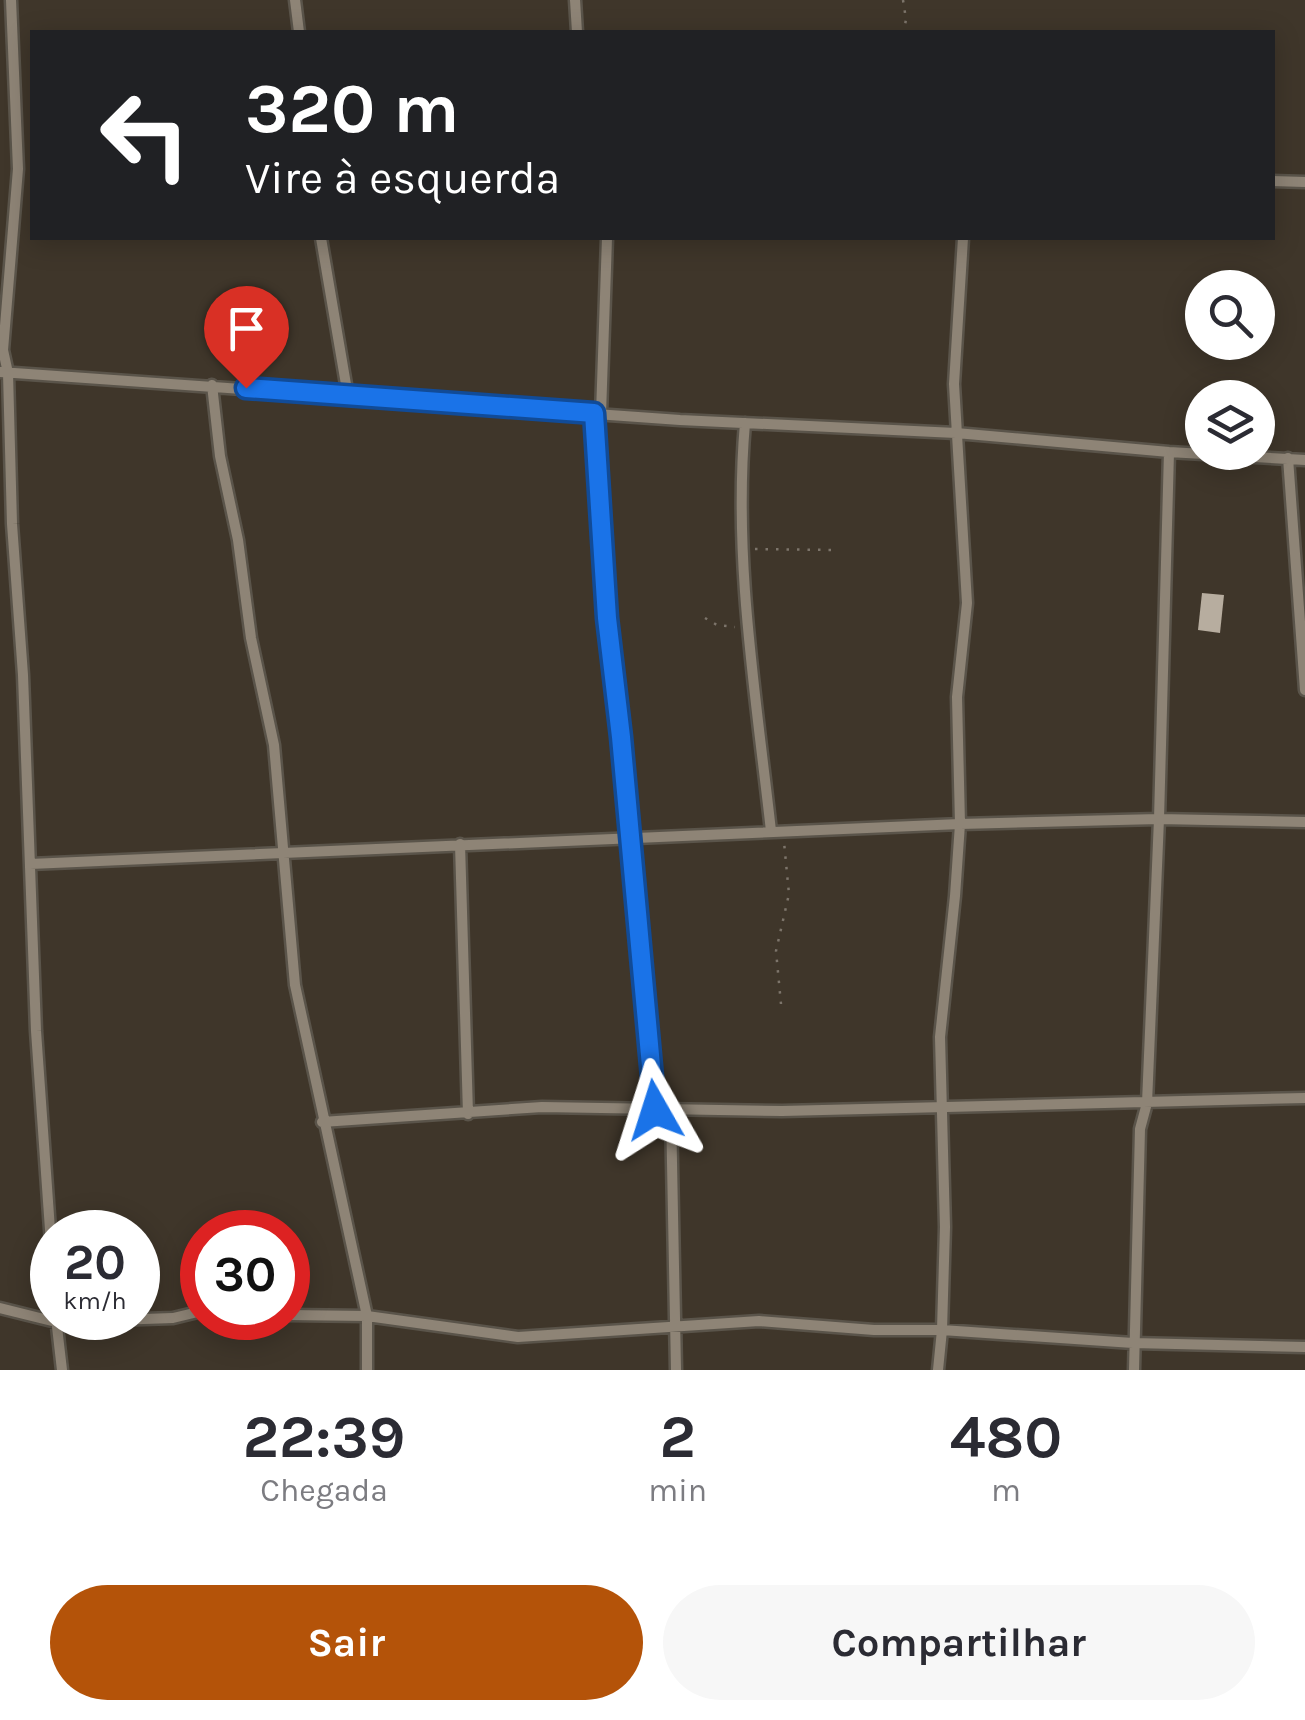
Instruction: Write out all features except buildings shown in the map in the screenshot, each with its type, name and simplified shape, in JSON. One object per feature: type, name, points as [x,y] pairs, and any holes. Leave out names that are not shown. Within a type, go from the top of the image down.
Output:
[{"type":"street","points":[[11,0],[18,169],[2,329],[23,675],[36,1031],[49,1210]]},
{"type":"street","points":[[295,0],[299,30]]},
{"type":"street","points":[[574,0],[578,30]]},
{"type":"street","points":[[1275,181],[1305,182]]},
{"type":"street","points":[[321,240],[348,396]]},
{"type":"street","points":[[607,240],[597,413],[607,618],[655,1110]]},
{"type":"street","points":[[938,1370],[945,1227],[940,1037],[960,824],[957,697],[967,584],[954,384],[963,240]]},
{"type":"street","points":[[4,372],[1305,460]]},
{"type":"street","points":[[212,385],[251,638],[274,746],[294,986],[367,1316],[367,1370]]},
{"type":"street","points":[[744,423],[747,629],[777,831]]},
{"type":"street","points":[[1134,1370],[1140,1129],[1147,1102],[1159,819],[1169,452]]},
{"type":"street","points":[[1288,458],[1305,690]]},
{"type":"street","points":[[30,864],[282,850],[960,824],[1159,819],[1305,822]]},
{"type":"street","points":[[460,844],[468,1114]]},
{"type":"street","points":[[322,1122],[542,1107],[939,1108],[1305,1098]]},
{"type":"street","points":[[671,1110],[676,1370]]},
{"type":"street","points":[[0,1308],[30,1314]]},
{"type":"street","points":[[310,1315],[367,1316],[434,1328],[518,1336],[759,1321],[1133,1343],[1305,1347]]},
{"type":"street","points":[[58,1340],[62,1370]]},
{"type":"path","points":[[903,0],[904,30]]},
{"type":"path","points":[[744,547],[833,550]]},
{"type":"path","points":[[705,618],[718,625],[747,629]]},
{"type":"path","points":[[777,831],[789,894],[776,951],[781,1004]]},
{"type":"route","points":[[246,388],[594,413],[607,618],[655,1110]]}]
